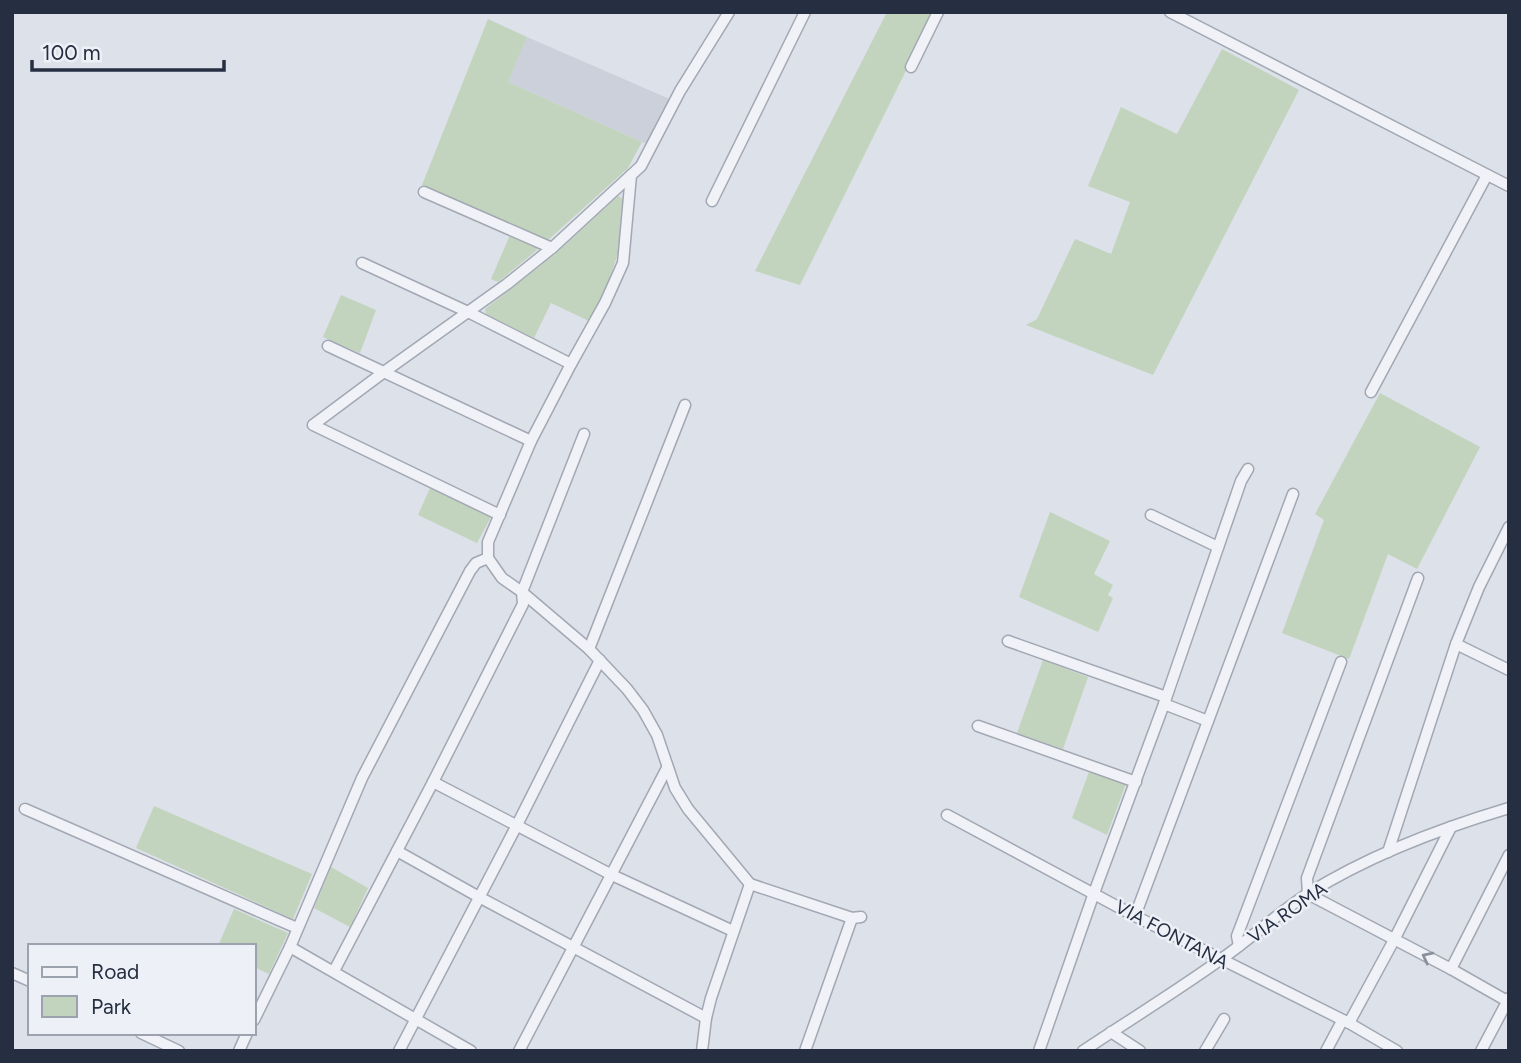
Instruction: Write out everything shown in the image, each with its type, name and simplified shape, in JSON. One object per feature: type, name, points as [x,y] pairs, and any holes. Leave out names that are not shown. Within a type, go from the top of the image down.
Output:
[{"type":"street","points":[[500,515],[313,425],[507,284],[552,248],[631,175],[640,166],[680,91],[729,12]]},
{"type":"street","points":[[712,201],[805,12]]},
{"type":"street","points":[[911,67],[938,12]]},
{"type":"street","points":[[1170,12],[1509,186]]},
{"type":"street","points":[[631,175],[623,263],[605,303],[531,441],[488,542],[488,558],[502,578],[589,649],[627,689],[647,716],[675,788],[688,809],[750,884],[856,917],[805,1051]]},
{"type":"street","points":[[1371,391],[1487,175]]},
{"type":"street","points":[[424,192],[552,248]]},
{"type":"street","points":[[362,264],[468,312],[570,364]]},
{"type":"street","points":[[328,346],[531,441]]},
{"type":"street","points":[[589,649],[685,405]]},
{"type":"street","points":[[334,971],[523,604],[522,592],[584,434]]},
{"type":"street","points":[[1040,1051],[1241,481],[1248,469]]},
{"type":"street","points":[[1135,916],[1293,494]]},
{"type":"street","points":[[1151,515],[1218,547]]},
{"type":"street","points":[[1388,852],[1456,644],[1479,587],[1509,527]]},
{"type":"street","points":[[256,1016],[290,947],[369,766],[470,570],[476,563],[488,558]]},
{"type":"street","points":[[1418,578],[1307,878],[1308,894],[1508,1000],[1481,1051]]},
{"type":"street","points":[[1008,641],[1165,701],[1209,721]]},
{"type":"street","points":[[1456,644],[1509,670]]},
{"type":"street","points":[[399,1051],[600,660]]},
{"type":"street","points":[[1239,946],[1237,936],[1342,662]]},
{"type":"street","points":[[978,726],[1136,782]]},
{"type":"street","points":[[519,1051],[667,768]]},
{"type":"street","points":[[433,782],[612,874],[733,931]]},
{"type":"street","name":"VIA ROMA","points":[[1083,1051],[1221,960],[1308,894],[1343,874],[1388,852],[1509,808]]},
{"type":"street","points":[[24,809],[297,928]]},
{"type":"street","name":"VIA FONTANA","points":[[947,815],[1135,916],[1345,1022],[1390,1049]]},
{"type":"street","points":[[1326,1051],[1394,940],[1451,827]]},
{"type":"street","points":[[397,851],[706,1018]]},
{"type":"street","points":[[1451,969],[1509,855]]},
{"type":"street","points":[[702,1051],[710,998],[750,884]]},
{"type":"street","points":[[290,947],[471,1051]]},
{"type":"street","points":[[12,973],[28,980]]},
{"type":"street","points":[[1205,1051],[1224,1019]]},
{"type":"street","points":[[1111,1032],[1126,1047],[1140,1051]]},
{"type":"street","points":[[145,1035],[179,1051]]},
{"type":"street","points":[[239,1051],[246,1035]]},
{"type":"shaded area","points":[[527,37],[672,100],[649,145],[508,82]]},
{"type":"green space","points":[[887,12],[935,12],[800,285],[755,271]]},
{"type":"green space","points":[[488,19],[527,37],[508,82],[642,142],[628,168],[548,240],[422,185]]},
{"type":"green space","points":[[1222,49],[1299,90],[1153,375],[1026,325],[1037,319],[1075,239],[1111,254],[1130,202],[1088,186],[1121,107],[1177,134]]},
{"type":"green space","points":[[618,196],[623,199],[618,253],[609,281],[589,321],[551,303],[534,338],[486,314],[485,309],[554,255]]},
{"type":"green space","points":[[510,235],[537,247],[537,250],[498,282],[491,279]]},
{"type":"green space","points":[[341,295],[376,310],[360,353],[323,337]]},
{"type":"green space","points":[[1380,393],[1480,447],[1417,569],[1388,554],[1349,659],[1282,633],[1324,520],[1315,514]]},
{"type":"green space","points":[[430,488],[491,517],[477,543],[418,515]]},
{"type":"green space","points":[[1050,512],[1110,541],[1094,574],[1113,585],[1108,595],[1113,598],[1098,632],[1019,597]]},
{"type":"green space","points":[[1043,660],[1088,677],[1063,749],[1017,733]]},
{"type":"green space","points":[[1089,772],[1126,784],[1107,835],[1072,818]]},
{"type":"green space","points":[[154,806],[312,874],[293,919],[136,848]]},
{"type":"green space","points":[[331,867],[368,888],[350,927],[314,908]]},
{"type":"green space","points":[[234,909],[288,933],[269,974],[256,968],[256,944],[219,944]]}]
